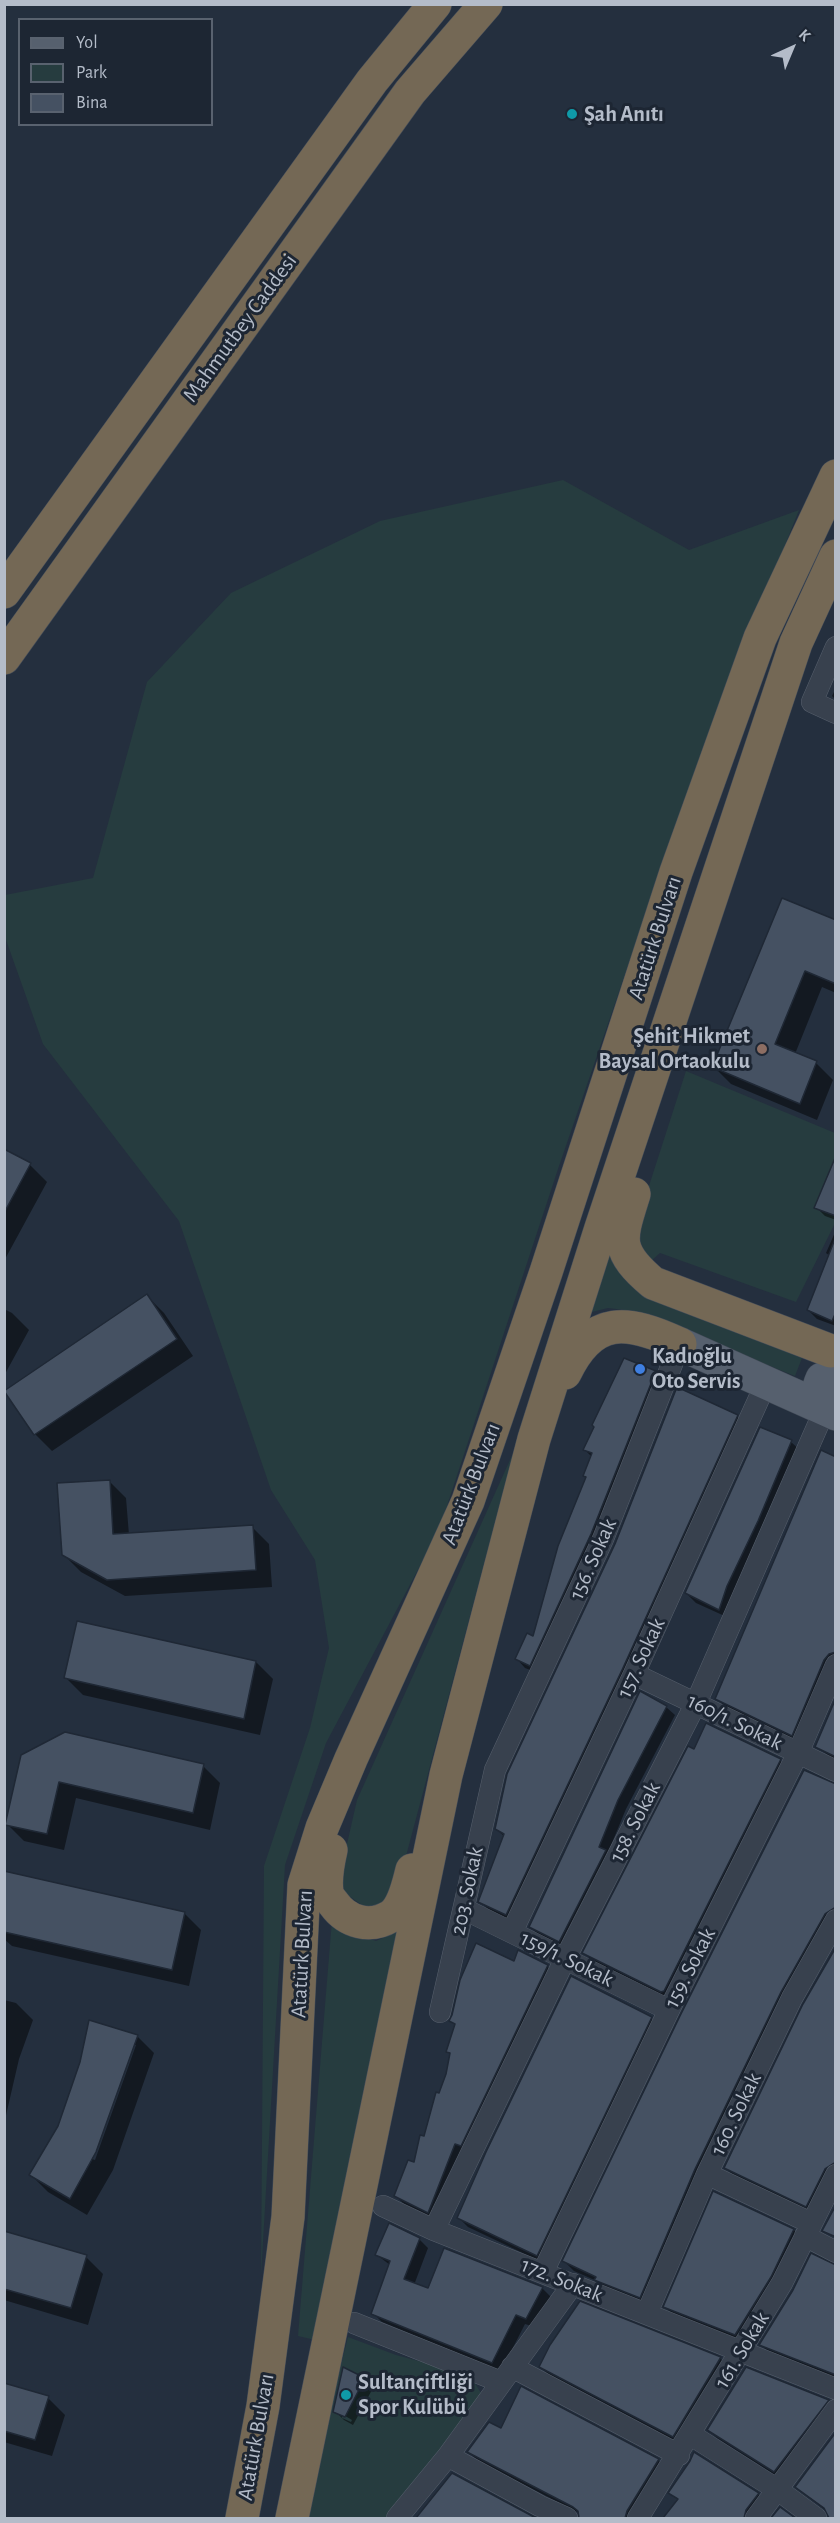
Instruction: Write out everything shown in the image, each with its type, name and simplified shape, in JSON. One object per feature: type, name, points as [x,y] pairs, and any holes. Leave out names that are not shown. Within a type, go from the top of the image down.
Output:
[{"type":"highway","name":"Mahmutbey Caddesi","points":[[4,592],[372,81],[435,4]]},
{"type":"highway","name":"Mahmutbey Caddesi","points":[[4,658],[410,92],[486,4]]},
{"type":"highway","name":"Atatürk Bulvarı","points":[[242,2518],[263,2406],[288,2217],[304,1885],[322,1828],[468,1501],[546,1272],[680,861],[760,638],[836,476]]},
{"type":"highway","name":"Atatürk Bulvarı","points":[[292,2518],[446,1775],[534,1439],[605,1217],[796,643],[836,556]]},
{"type":"highway","points":[[739,815],[738,866],[624,1226],[622,1242],[626,1255],[638,1271],[653,1283],[834,1355]]},
{"type":"highway","points":[[534,1439],[582,1342],[598,1332],[635,1326],[649,1329],[680,1344]]},
{"type":"highway","points":[[363,1734],[357,1782],[335,1834],[327,1865],[327,1894],[340,1913],[358,1923],[375,1922],[392,1915],[405,1896],[424,1817],[446,1775]]},
{"type":"main road","points":[[680,1344],[830,1411]]},
{"type":"main road","points":[[830,1411],[818,1397],[818,1388],[834,1355]]},
{"type":"street","points":[[836,646],[812,702],[836,712]]},
{"type":"street","name":"156. Sokak","points":[[495,1770],[603,1539],[680,1344]]},
{"type":"street","name":"157. Sokak","points":[[512,1932],[634,1674],[766,1383]]},
{"type":"street","name":"158. Sokak","points":[[434,2230],[565,1959],[696,1703],[830,1411]]},
{"type":"street","name":"159. Sokak","points":[[543,2272],[669,2010],[798,1753],[836,1665]]},
{"type":"street","name":"160/1. Sokak","points":[[634,1674],[836,1771]]},
{"type":"street","name":"203. Sokak","points":[[440,2012],[495,1770]]},
{"type":"street","name":"159/1. Sokak","points":[[464,1909],[669,2010]]},
{"type":"street","name":"160. Sokak","points":[[647,2313],[707,2174],[792,1998],[835,1921]]},
{"type":"street","points":[[707,2174],[808,2230],[836,2252]]},
{"type":"street","name":"161. Sokak","points":[[638,2518],[679,2455],[782,2283],[836,2175]]},
{"type":"street","name":"172. Sokak","points":[[383,2206],[434,2230],[836,2389]]},
{"type":"street","points":[[397,2518],[448,2456],[573,2284]]},
{"type":"street","points":[[354,2323],[506,2375],[679,2455]]},
{"type":"street","points":[[756,2518],[836,2410]]},
{"type":"street","points":[[691,2435],[816,2518]]},
{"type":"street","points":[[448,2456],[536,2512],[567,2518]]},
{"type":"green space","points":[[563,480],[689,550],[799,510],[697,765],[559,1166],[439,1530],[326,1743],[285,1865],[261,2276],[264,1866],[310,1728],[329,1648],[315,1560],[271,1490],[179,1221],[43,1044],[5,937],[5,895],[93,878],[147,682],[231,593],[380,521]]},
{"type":"green space","points":[[686,1071],[835,1133],[835,1223],[796,1302],[660,1253],[651,1261],[640,1249],[637,1223]]},
{"type":"green space","points":[[609,1248],[639,1291],[802,1358],[795,1376],[632,1311],[608,1308],[588,1313]]},
{"type":"green space","points":[[514,1451],[394,1901],[379,1909],[362,1905],[346,1894],[339,1879],[357,1800]]},
{"type":"green space","points":[[332,1920],[356,1934],[376,1941],[405,1927],[315,2340],[298,2336]]},
{"type":"green space","points":[[348,2337],[396,2355],[437,2366],[474,2382],[483,2396],[387,2518],[302,2518]]},
{"type":"building","points":[[782,898],[836,920],[836,984],[805,971],[775,1044],[817,1061],[800,1104],[712,1067]]},
{"type":"building","points":[[4,1149],[31,1163],[4,1213]]},
{"type":"building","points":[[836,1158],[836,1216],[814,1208]]},
{"type":"building","points":[[835,1239],[836,1312],[832,1321],[807,1310]]},
{"type":"building","points":[[147,1294],[177,1339],[34,1435],[4,1391]]},
{"type":"building","points":[[624,1358],[656,1371],[591,1534],[530,1666],[515,1659],[527,1633],[533,1636],[558,1546],[586,1477],[583,1476],[592,1453],[583,1450],[594,1427],[592,1425]]},
{"type":"building","points":[[677,1387],[738,1415],[622,1670],[506,1915],[478,1902],[504,1834],[495,1829],[507,1774],[615,1544]]},
{"type":"building","points":[[760,1427],[792,1440],[758,1521],[727,1586],[719,1610],[685,1593]]},
{"type":"building","points":[[821,1450],[836,1457],[836,1652],[829,1654],[824,1660],[792,1736],[715,1699]]},
{"type":"building","points":[[110,1480],[113,1534],[253,1525],[256,1570],[107,1580],[62,1555],[57,1483]]},
{"type":"building","points":[[77,1621],[256,1661],[244,1719],[64,1678]]},
{"type":"building","points":[[640,1691],[667,1706],[618,1800],[599,1847],[606,1850],[559,1942],[529,1927]]},
{"type":"building","points":[[836,1698],[836,1757],[815,1747]]},
{"type":"building","points":[[706,1723],[781,1759],[664,1991],[661,1992],[582,1953],[688,1746],[694,1749]]},
{"type":"building","points":[[65,1732],[204,1764],[193,1813],[59,1782],[47,1834],[5,1825],[21,1755]]},
{"type":"building","points":[[804,1770],[836,1784],[836,1907],[825,1914],[781,1992],[695,2169],[640,2298],[594,2280],[596,2277],[562,2261],[680,2016]]},
{"type":"building","points":[[4,1871],[185,1912],[172,1970],[4,1932]]},
{"type":"building","points":[[476,1943],[514,1961],[518,1950],[548,1965],[461,2146],[455,2144],[428,2213],[394,2196],[408,2160],[414,2162],[420,2135],[424,2136],[436,2092],[439,2093],[446,2074],[450,2053],[446,2052],[455,2024],[449,2021],[460,1980]]},
{"type":"building","points":[[836,1947],[836,2162],[825,2169],[806,2207],[724,2168],[803,2004]]},
{"type":"building","points":[[571,1976],[652,2017],[537,2256],[457,2218],[486,2152]]},
{"type":"building","points":[[89,2020],[138,2035],[96,2152],[70,2199],[29,2175],[58,2126],[80,2062]]},
{"type":"building","points":[[713,2191],[794,2229],[771,2277],[735,2335],[663,2307]]},
{"type":"building","points":[[836,2205],[836,2237],[822,2231]]},
{"type":"building","points":[[389,2223],[420,2238],[404,2279],[428,2288],[444,2248],[543,2287],[526,2319],[516,2315],[492,2363],[371,2314],[390,2261],[375,2255]]},
{"type":"building","points":[[4,2231],[87,2255],[71,2308],[4,2289]]},
{"type":"building","points":[[811,2253],[836,2265],[836,2375],[759,2345],[793,2290]]},
{"type":"building","points":[[580,2301],[721,2357],[673,2437],[539,2367],[550,2345]]},
{"type":"building","name":"Sultançiftliği Spor Kulübü","points":[[343,2367],[365,2378],[345,2417],[333,2412]]},
{"type":"building","points":[[746,2367],[829,2400],[774,2472],[707,2430]]},
{"type":"building","points":[[4,2383],[49,2396],[35,2440],[4,2431]]},
{"type":"building","points":[[521,2386],[659,2459],[625,2518],[579,2518],[578,2511],[573,2507],[467,2452],[489,2422],[501,2428]]},
{"type":"building","points":[[836,2432],[836,2518],[829,2518],[824,2508],[795,2487]]},
{"type":"building","points":[[694,2452],[759,2493],[746,2510],[744,2518],[663,2518],[678,2499],[668,2493]]},
{"type":"building","points":[[452,2473],[534,2517],[537,2518],[416,2518]]},
{"type":"building","points":[[780,2507],[795,2518],[771,2518]]},
{"type":"place","name":"Şah Anıtı","points":[[572,114]]},
{"type":"place","name":"Şehit Hikmet Baysal Ortaokulu","points":[[762,1049]]},
{"type":"place","name":"Kadıoğlu Oto Servis","points":[[640,1369]]},
{"type":"place","name":"Sultançiftliği Spor Kulübü","points":[[346,2395]]}]
